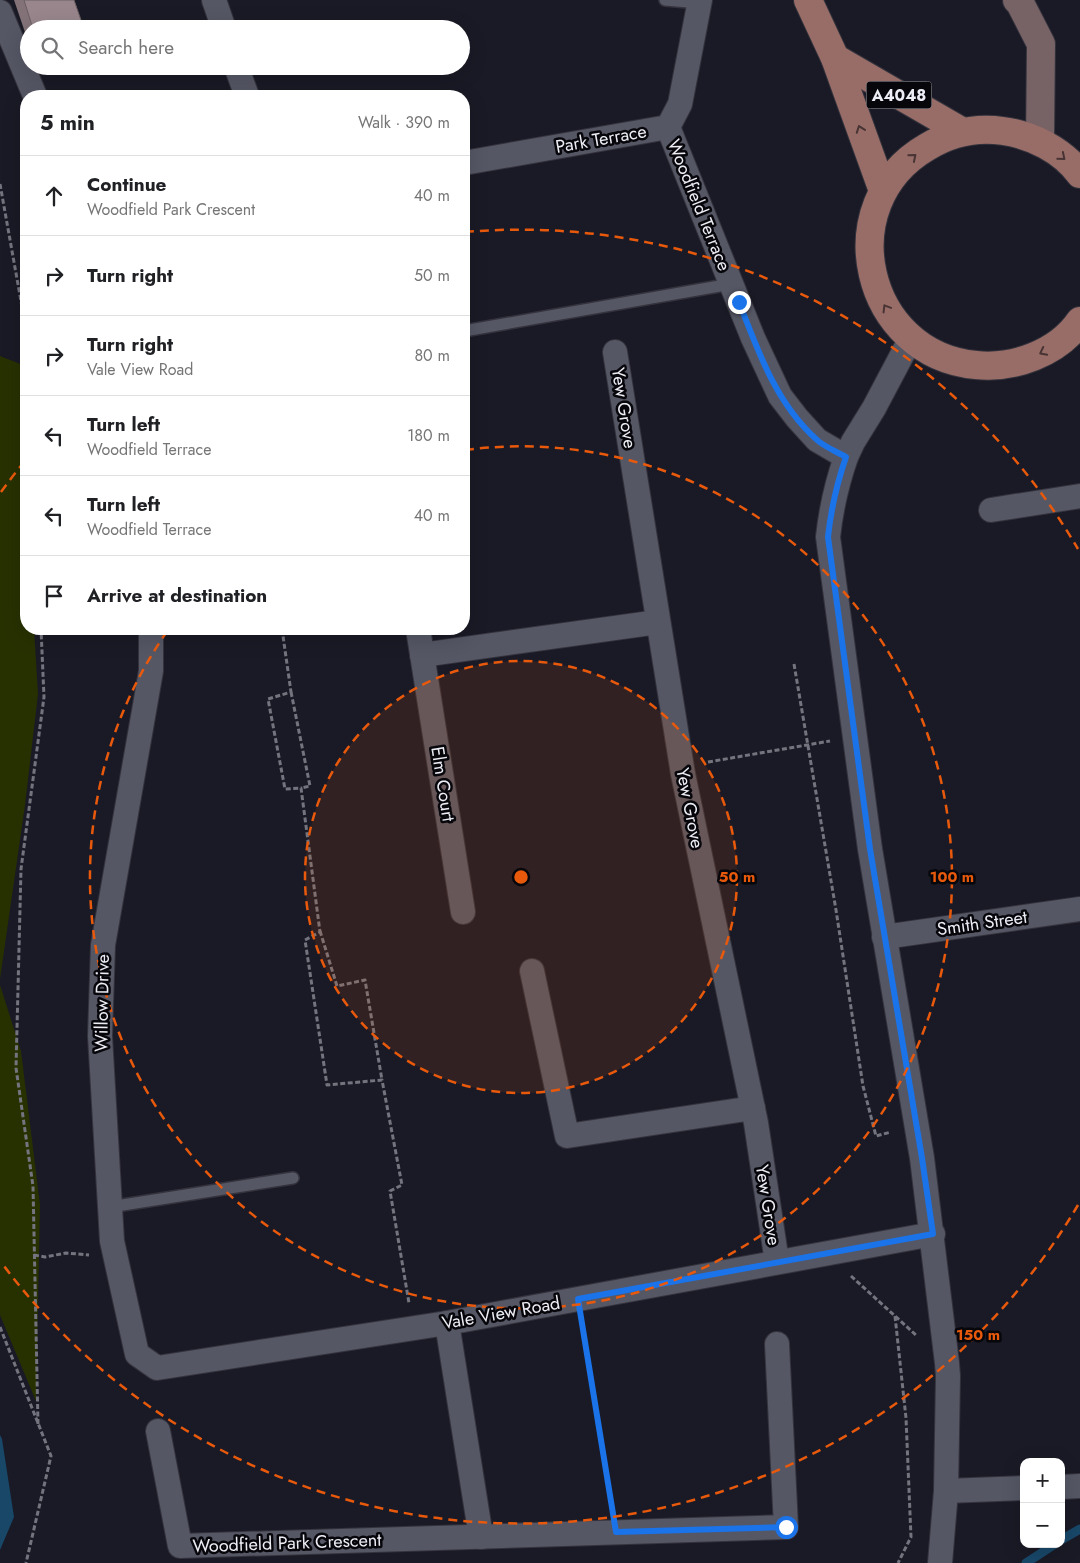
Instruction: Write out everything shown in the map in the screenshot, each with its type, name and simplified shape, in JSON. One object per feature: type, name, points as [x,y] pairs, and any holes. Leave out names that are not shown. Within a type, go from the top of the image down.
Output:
[{"type":"main road","name":"A4048","points":[[808,0],[834,58],[883,191]]},
{"type":"main road","name":"A4048","points":[[834,58],[963,132]]},
{"type":"main road","points":[[1079,325],[1046,351],[1027,359],[1007,364],[987,366],[966,364],[947,358],[928,350],[912,338],[897,324],[885,308],[871,270],[869,250],[870,230],[875,210],[883,191],[897,170],[916,153],[938,140],[963,132],[989,129],[1015,132],[1040,141],[1060,154],[1080,174]]},
{"type":"street","points":[[214,0],[221,20]]},
{"type":"street","points":[[1017,0],[1041,44],[1040,141]]},
{"type":"street","name":"Park Terrace","points":[[470,162],[668,127],[680,104],[700,2]]},
{"type":"street","points":[[0,12],[20,60]]},
{"type":"street","points":[[26,75],[32,90]]},
{"type":"street","points":[[239,75],[245,90]]},
{"type":"street","name":"Woodfield Terrace","points":[[668,127],[753,338],[780,396],[817,440],[846,457]]},
{"type":"street","points":[[912,338],[846,457],[836,490],[828,537],[870,849],[917,1126],[933,1234],[948,1376],[946,1492],[940,1563]]},
{"type":"street","name":"Yew Grove","points":[[615,352],[682,767],[753,1108],[777,1262]]},
{"type":"street","points":[[992,510],[1080,496]]},
{"type":"street","points":[[422,655],[658,622]]},
{"type":"street","name":"Willow Drive","points":[[151,635],[151,671],[103,945],[100,1036],[112,1241],[137,1354],[157,1368]]},
{"type":"street","name":"Elm Court","points":[[419,635],[463,912]]},
{"type":"street","name":"Smith Street","points":[[884,937],[1080,909]]},
{"type":"street","points":[[532,971],[567,1136],[753,1108]]},
{"type":"street","name":"Vale View Road","points":[[157,1368],[414,1329],[826,1252],[933,1234]]},
{"type":"street","points":[[447,1323],[481,1537]]},
{"type":"street","name":"Woodfield Park Crescent","points":[[158,1431],[180,1546],[786,1527],[777,1344]]},
{"type":"street","points":[[1065,1487],[1080,1486]]},
{"type":"street","points":[[946,1492],[1020,1488]]},
{"type":"lane","points":[[0,4],[2,0]]},
{"type":"lane","points":[[665,0],[700,2]]},
{"type":"lane","points":[[470,330],[731,284]]},
{"type":"lane","points":[[110,1207],[293,1178]]},
{"type":"path","points":[[0,184],[20,296]]},
{"type":"path","points":[[38,1424],[33,1186],[16,1058],[21,869],[44,697],[41,635]]},
{"type":"path","points":[[283,635],[291,692],[310,786],[285,789],[268,699],[291,692]]},
{"type":"path","points":[[794,664],[836,910],[862,1086],[876,1136],[917,1126]]},
{"type":"path","points":[[682,767],[855,736]]},
{"type":"path","points":[[301,788],[318,923],[337,986],[365,980],[402,1185],[390,1191],[414,1329]]},
{"type":"path","points":[[320,932],[305,940],[327,1085],[382,1080]]},
{"type":"path","points":[[23,1153],[28,1153]]},
{"type":"path","points":[[826,1252],[947,1363]]},
{"type":"path","points":[[34,1256],[45,1257],[66,1253],[91,1255],[116,1261]]},
{"type":"path","points":[[578,1299],[616,1532]]},
{"type":"path","points":[[895,1316],[906,1418],[911,1536],[898,1563]]},
{"type":"path","points":[[0,1327],[51,1456],[26,1563]]},
{"type":"green space","points":[[0,356],[20,364],[20,635],[34,635],[38,694],[25,805],[0,979]]},
{"type":"green space","points":[[0,985],[21,1051],[40,1205],[36,1401],[0,1315]]},
{"type":"water","points":[[0,1435],[14,1517],[0,1550]]},
{"type":"building","points":[[24,0],[74,0],[81,20],[30,20]]},
{"type":"waterway","points":[[1065,1538],[1080,1529]]},
{"type":"waterway","points":[[1026,1563],[1049,1548]]},
{"type":"route","points":[[739,302],[753,338],[780,396],[817,440],[846,457],[831,509],[828,537],[870,849],[933,1234],[578,1299],[616,1532],[786,1527]]}]
